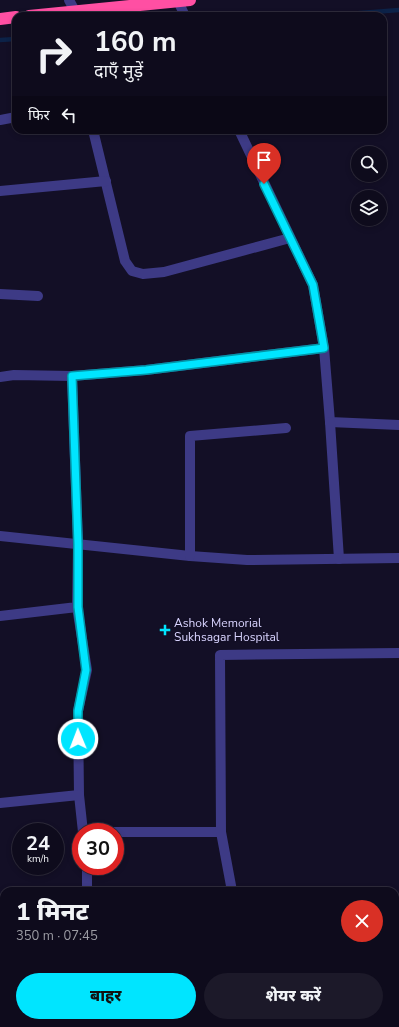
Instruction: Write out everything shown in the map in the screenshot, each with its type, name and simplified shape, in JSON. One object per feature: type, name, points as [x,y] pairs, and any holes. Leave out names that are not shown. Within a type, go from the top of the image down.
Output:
[{"type":"highway","points":[[58,12],[161,1],[184,1]]},
{"type":"highway","points":[[0,19],[12,18]]},
{"type":"street","points":[[184,1],[185,12]]},
{"type":"street","points":[[0,120],[12,118]]},
{"type":"street","points":[[94,134],[126,261],[132,271],[143,274],[164,272],[290,238]]},
{"type":"street","points":[[241,134],[313,285],[324,348],[339,559]]},
{"type":"street","points":[[0,191],[106,180]]},
{"type":"street","points":[[0,294],[38,296]]},
{"type":"street","points":[[0,377],[72,376],[146,370],[324,348]]},
{"type":"street","points":[[72,376],[78,544],[78,607],[86,670],[78,711],[79,795],[82,823]]},
{"type":"street","points":[[330,422],[399,425]]},
{"type":"street","points":[[190,556],[190,436],[286,428]]},
{"type":"street","points":[[0,536],[190,556],[247,560],[399,558]]},
{"type":"street","points":[[0,616],[78,607]]},
{"type":"street","points":[[231,887],[221,832],[220,655],[399,653]]},
{"type":"street","points":[[0,803],[79,795]]},
{"type":"street","points":[[124,832],[221,832]]},
{"type":"street","points":[[87,887],[88,875]]},
{"type":"waterway","points":[[373,12],[399,10]]},
{"type":"waterway","points":[[0,40],[12,39]]},
{"type":"place","name":"Ashok Memorial Sukhsagar Hospital","points":[[165,630]]},
{"type":"route","points":[[78,739],[78,711],[86,670],[78,607],[78,544],[72,376],[146,370],[324,348],[313,285],[264,184]]}]
